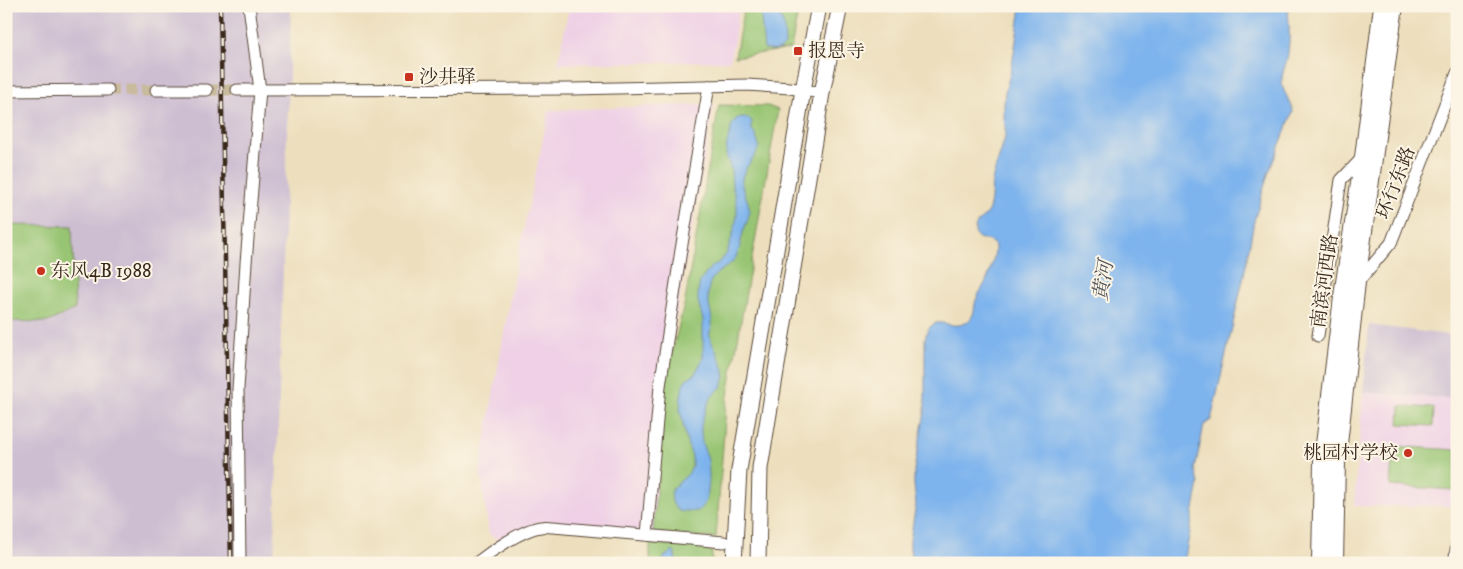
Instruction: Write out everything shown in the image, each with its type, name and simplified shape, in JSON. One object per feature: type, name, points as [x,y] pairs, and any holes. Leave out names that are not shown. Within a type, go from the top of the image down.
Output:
[{"type":"highway","name":"南滨河西路","points":[[1335,563],[1337,462],[1350,286],[1363,157],[1382,6]]},
{"type":"highway","name":"南滨河西路","points":[[1320,563],[1322,461],[1395,6]]},
{"type":"main road","points":[[734,563],[739,470],[819,6]]},
{"type":"main road","points":[[758,563],[760,468],[822,93],[840,6]]},
{"type":"main road","points":[[758,542],[762,563]]},
{"type":"street","points":[[240,563],[238,389],[260,90],[249,6]]},
{"type":"street","name":"环行东路","points":[[1350,286],[1391,243],[1457,73]]},
{"type":"street","points":[[646,535],[660,386],[709,86]]},
{"type":"street","points":[[237,90],[574,89],[746,86],[790,88],[822,93]]},
{"type":"street","points":[[6,91],[108,90]]},
{"type":"street","points":[[156,90],[207,90]]},
{"type":"street","points":[[1318,336],[1341,180],[1363,157]]},
{"type":"street","points":[[476,563],[494,549],[530,530],[540,527],[724,542]]},
{"type":"street","points":[[1454,563],[1457,544]]},
{"type":"shaded area","points":[[6,6],[291,6],[274,563],[6,563]]},
{"type":"shaded area","points":[[569,6],[740,6],[730,61],[558,64]]},
{"type":"shaded area","points":[[714,104],[664,384],[653,533],[539,522],[502,543],[489,534],[480,469],[515,270],[549,110]]},
{"type":"shaded area","points":[[1369,325],[1457,336],[1457,399],[1363,392]]},
{"type":"shaded area","name":"桃园村学校","points":[[1363,392],[1457,399],[1457,506],[1354,506]]},
{"type":"green space","points":[[744,6],[799,6],[791,49],[735,57]]},
{"type":"green space","points":[[719,105],[768,106],[778,110],[726,407],[716,538],[653,533],[664,384],[685,301]]},
{"type":"green space","points":[[6,225],[72,226],[75,309],[48,322],[6,321]]},
{"type":"green space","points":[[1400,406],[1434,408],[1433,426],[1399,424]]},
{"type":"green space","points":[[1393,446],[1457,450],[1455,490],[1390,486]]},
{"type":"green space","points":[[650,544],[697,546],[712,551],[712,563],[650,563]]},
{"type":"water","points":[[760,6],[776,6],[784,26],[785,45],[778,50],[764,49]]},
{"type":"water","name":"黄河","points":[[1021,6],[1288,6],[1289,47],[1282,83],[1293,112],[1268,174],[1254,221],[1244,275],[1211,420],[1204,425],[1195,469],[1199,483],[1184,563],[912,563],[910,540],[916,504],[914,470],[925,412],[925,338],[929,329],[937,323],[959,325],[970,319],[976,300],[987,280],[995,253],[993,244],[977,237],[975,229],[990,207],[993,177],[1005,138],[1005,92],[1011,70]]},
{"type":"water","points":[[741,117],[752,121],[751,128],[759,146],[743,174],[742,186],[749,207],[749,213],[737,255],[729,265],[715,275],[709,287],[708,300],[712,322],[710,337],[723,366],[724,378],[722,386],[709,401],[701,427],[703,446],[708,462],[708,493],[706,501],[699,510],[681,512],[673,505],[672,489],[689,473],[692,466],[692,456],[687,443],[680,409],[681,396],[686,379],[694,375],[703,359],[703,320],[698,301],[700,282],[711,267],[720,262],[727,253],[734,230],[737,205],[732,185],[731,170],[726,155],[732,125],[736,119]]},
{"type":"water","points":[[673,551],[676,563],[663,563],[664,557]]},
{"type":"tunnel","points":[[108,90],[156,90]]},
{"type":"tunnel","points":[[207,90],[237,90]]},
{"type":"railway","points":[[220,6],[231,563]]},
{"type":"place","name":"报恩寺","points":[[798,51]]},
{"type":"place","name":"沙井驿","points":[[409,77]]},
{"type":"place","name":"东风4B 1988","points":[[41,271]]},
{"type":"place","name":"桃园村学校","points":[[1408,453]]}]
